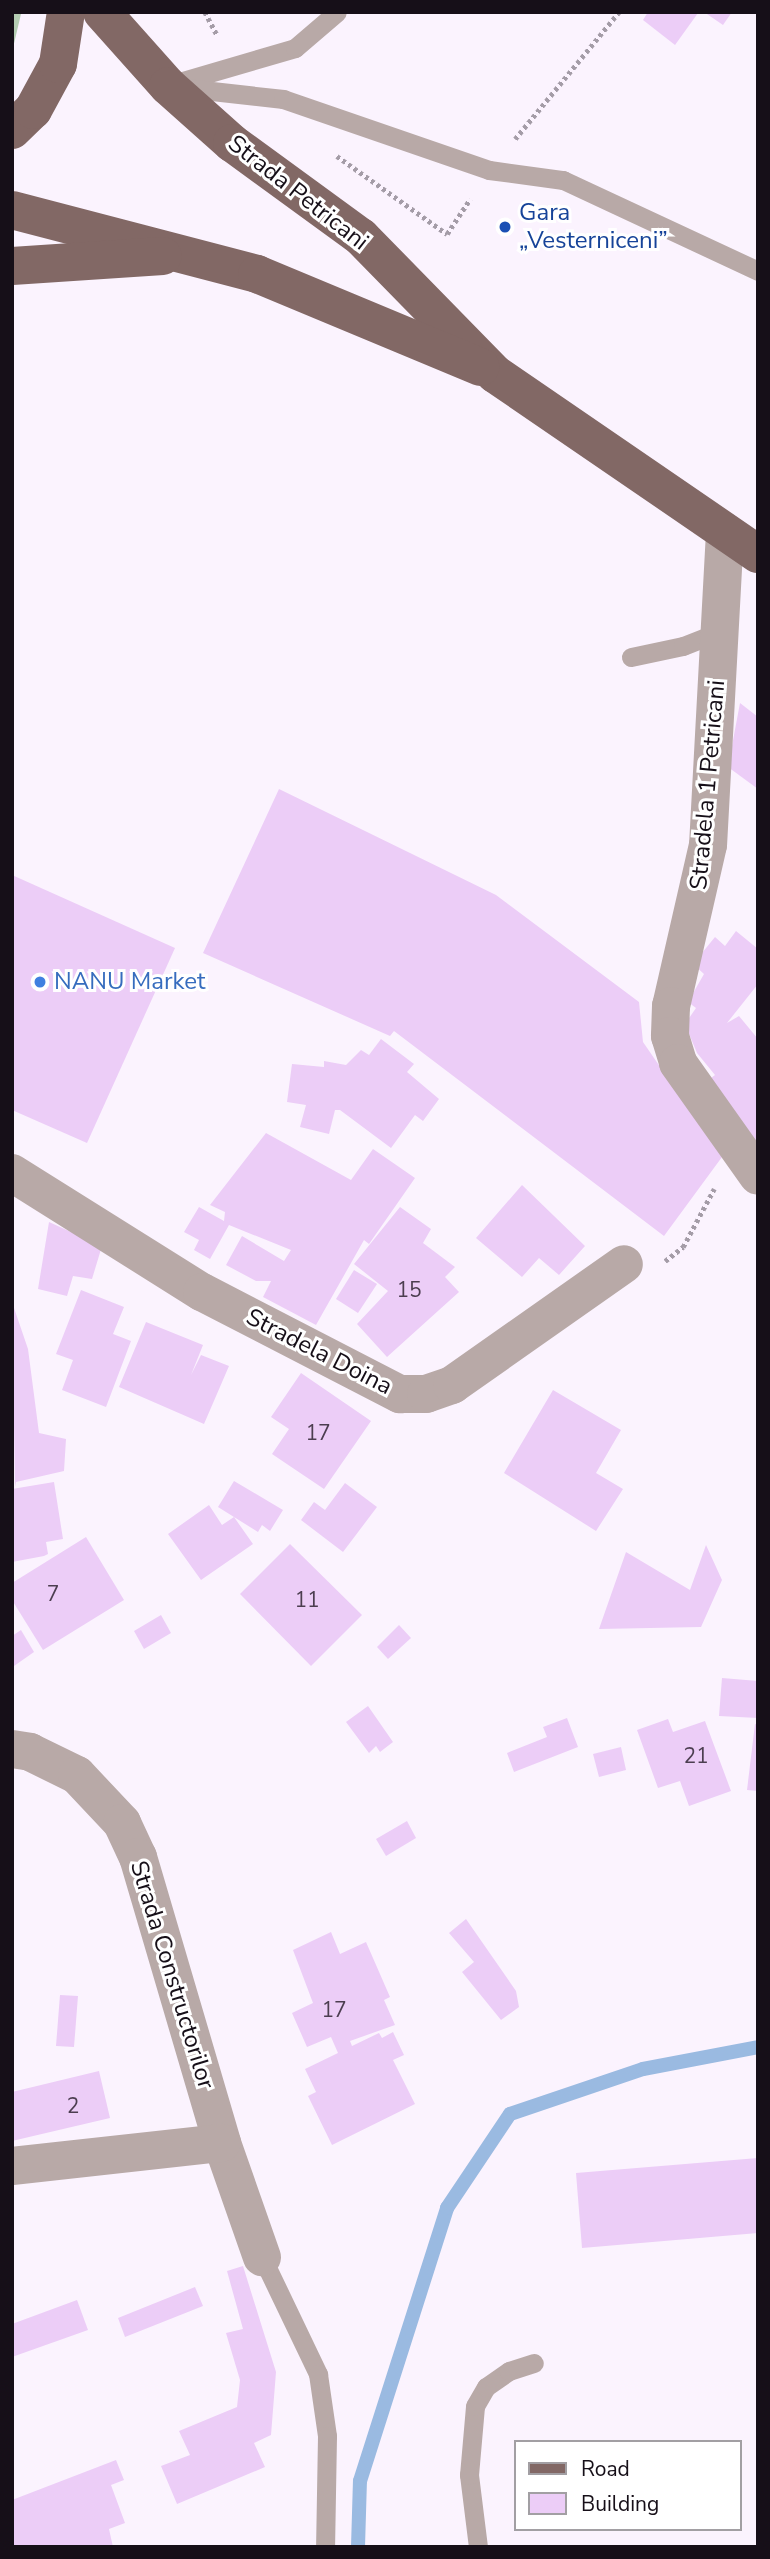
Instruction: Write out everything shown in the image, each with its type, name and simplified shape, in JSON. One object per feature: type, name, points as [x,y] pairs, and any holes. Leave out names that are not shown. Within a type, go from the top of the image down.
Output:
[{"type":"main road","points":[[12,130],[33,110],[58,64],[66,12]]},
{"type":"main road","name":"Strada Petricani","points":[[102,12],[168,86],[232,143],[361,237],[495,373],[758,554]]},
{"type":"main road","name":"Strada Petricani","points":[[12,209],[190,253],[257,274],[495,373]]},
{"type":"main road","points":[[12,266],[88,264],[190,253]]},
{"type":"street","name":"Stradela 1 Petricani","points":[[725,532],[708,845],[671,1006],[670,1037],[678,1063],[748,1164]]},
{"type":"street","name":"Stradela Doina","points":[[12,1173],[202,1292],[400,1394],[426,1394],[452,1385],[624,1264]]},
{"type":"street","name":"Strada Constructorilor","points":[[12,1749],[30,1752],[77,1775],[122,1823],[138,1857],[222,2143],[262,2257]]},
{"type":"street","points":[[12,2166],[222,2143]]},
{"type":"lane","points":[[168,86],[295,48],[337,12]]},
{"type":"lane","points":[[168,86],[283,99],[489,170],[564,180],[758,271]]},
{"type":"lane","points":[[631,657],[683,646],[721,631]]},
{"type":"lane","points":[[262,2257],[318,2374],[327,2436],[325,2547]]},
{"type":"lane","points":[[478,2547],[469,2475],[469,2432],[475,2406],[486,2387],[509,2371],[534,2363]]},
{"type":"path","points":[[447,234],[489,170],[619,12]]},
{"type":"path","points":[[624,1264],[654,1265],[683,1247],[748,1164]]},
{"type":"green space","points":[[12,12],[21,14],[12,52]]},
{"type":"building","points":[[648,12],[698,13],[675,45],[643,20]]},
{"type":"building","points":[[704,12],[732,12],[723,25]]},
{"type":"building","points":[[740,703],[758,717],[758,789],[728,767]]},
{"type":"building","points":[[279,789],[496,895],[639,1002],[643,1042],[722,1157],[664,1236],[394,1031],[390,1036],[203,953]]},
{"type":"building","points":[[12,875],[175,948],[87,1143],[12,1110]]},
{"type":"building","points":[[736,931],[758,949],[758,984],[727,1023],[739,1016],[758,1039],[758,1144],[706,1082],[715,1075],[697,1053],[685,1024],[696,1008],[688,1002],[704,974],[693,964],[715,937],[725,946]]},
{"type":"building","points":[[381,1039],[414,1064],[407,1072],[439,1099],[423,1121],[415,1115],[391,1148],[340,1110],[335,1110],[329,1134],[300,1127],[306,1105],[287,1102],[292,1064],[324,1067],[324,1061],[346,1065],[361,1050],[369,1055]]},
{"type":"building","points":[[266,1133],[351,1180],[373,1149],[415,1178],[369,1244],[364,1240],[316,1325],[263,1297],[271,1281],[256,1281],[226,1265],[242,1236],[284,1261],[291,1250],[229,1225],[210,1259],[194,1250],[199,1240],[184,1232],[199,1207],[224,1221],[225,1212],[210,1205]]},
{"type":"building","points":[[522,1185],[585,1246],[559,1275],[539,1258],[522,1277],[476,1238]]},
{"type":"building","points":[[400,1207],[431,1229],[423,1243],[455,1267],[445,1277],[459,1292],[387,1357],[357,1324],[388,1291],[354,1264]]},
{"type":"building","points":[[49,1222],[102,1246],[92,1279],[73,1276],[67,1296],[38,1289]]},
{"type":"building","points":[[354,1270],[377,1284],[358,1313],[336,1299]]},
{"type":"building","points":[[81,1290],[124,1307],[113,1334],[131,1341],[106,1407],[62,1390],[73,1360],[56,1354]]},
{"type":"building","points":[[12,1302],[28,1349],[39,1433],[66,1439],[64,1471],[16,1482],[15,1487]]},
{"type":"building","points":[[146,1322],[203,1345],[191,1375],[201,1355],[229,1366],[204,1424],[119,1387]]},
{"type":"building","points":[[301,1373],[371,1421],[324,1489],[272,1454],[289,1429],[271,1417]]},
{"type":"building","points":[[553,1390],[621,1430],[596,1473],[623,1489],[596,1531],[504,1473]]},
{"type":"building","points":[[234,1481],[283,1510],[270,1531],[262,1525],[258,1532],[218,1507]]},
{"type":"building","points":[[54,1482],[63,1539],[46,1542],[48,1554],[44,1556],[12,1562],[12,1489]]},
{"type":"building","points":[[345,1483],[377,1507],[343,1552],[301,1520],[314,1502],[325,1510]]},
{"type":"building","points":[[209,1505],[222,1525],[234,1517],[253,1544],[201,1580],[168,1534]]},
{"type":"building","points":[[86,1537],[124,1600],[43,1650],[12,1600],[12,1583]]},
{"type":"building","points":[[290,1544],[362,1615],[311,1666],[240,1594]]},
{"type":"building","points":[[706,1545],[722,1580],[701,1627],[599,1629],[626,1552],[690,1590]]},
{"type":"building","points":[[161,1615],[171,1633],[144,1649],[134,1631]]},
{"type":"building","points":[[399,1625],[411,1638],[388,1659],[377,1647]]},
{"type":"building","points":[[21,1630],[34,1652],[14,1666],[12,1636]]},
{"type":"building","points":[[722,1678],[758,1681],[758,1718],[719,1716]]},
{"type":"building","points":[[368,1706],[393,1742],[380,1752],[376,1746],[369,1753],[346,1722]]},
{"type":"building","points":[[567,1718],[578,1747],[514,1772],[507,1753],[547,1737],[543,1727]]},
{"type":"building","points":[[668,1719],[673,1732],[705,1721],[731,1791],[689,1806],[680,1781],[658,1788],[637,1730]]},
{"type":"building","points":[[755,1724],[758,1725],[758,1791],[747,1790]]},
{"type":"building","points":[[621,1747],[626,1770],[599,1777],[593,1754]]},
{"type":"building","points":[[407,1821],[416,1838],[386,1856],[376,1839]]},
{"type":"building","points":[[466,1919],[516,1991],[519,2007],[501,2020],[462,1972],[474,1962],[449,1933]]},
{"type":"building","points":[[331,1932],[340,1954],[366,1942],[390,1997],[384,2000],[395,2025],[350,2041],[352,2046],[379,2033],[382,2038],[393,2032],[404,2055],[393,2060],[415,2104],[332,2145],[308,2096],[316,2092],[305,2069],[338,2053],[331,2037],[307,2047],[292,2013],[313,2003],[293,1950]]},
{"type":"building","points":[[60,1995],[78,1996],[74,2047],[56,2046]]},
{"type":"building","points":[[99,2071],[110,2118],[12,2141],[12,2092]]},
{"type":"building","points":[[758,2158],[758,2233],[582,2248],[576,2173]]},
{"type":"building","points":[[243,2266],[276,2372],[271,2435],[254,2443],[265,2467],[177,2504],[161,2466],[190,2455],[179,2431],[237,2407],[240,2380],[226,2333],[243,2329],[227,2271]]},
{"type":"building","points":[[195,2287],[203,2306],[125,2337],[118,2318]]},
{"type":"building","points":[[77,2300],[88,2330],[12,2357],[12,2324]]},
{"type":"building","points":[[116,2460],[124,2480],[111,2485],[125,2523],[109,2529],[113,2547],[12,2547],[12,2500]]},
{"type":"waterway","points":[[358,2547],[360,2481],[447,2208],[510,2114],[643,2069],[758,2047]]},
{"type":"place","name":"Gara „Vesterniceni”","points":[[505,227]]},
{"type":"place","name":"NANU Market","points":[[40,982]]}]
